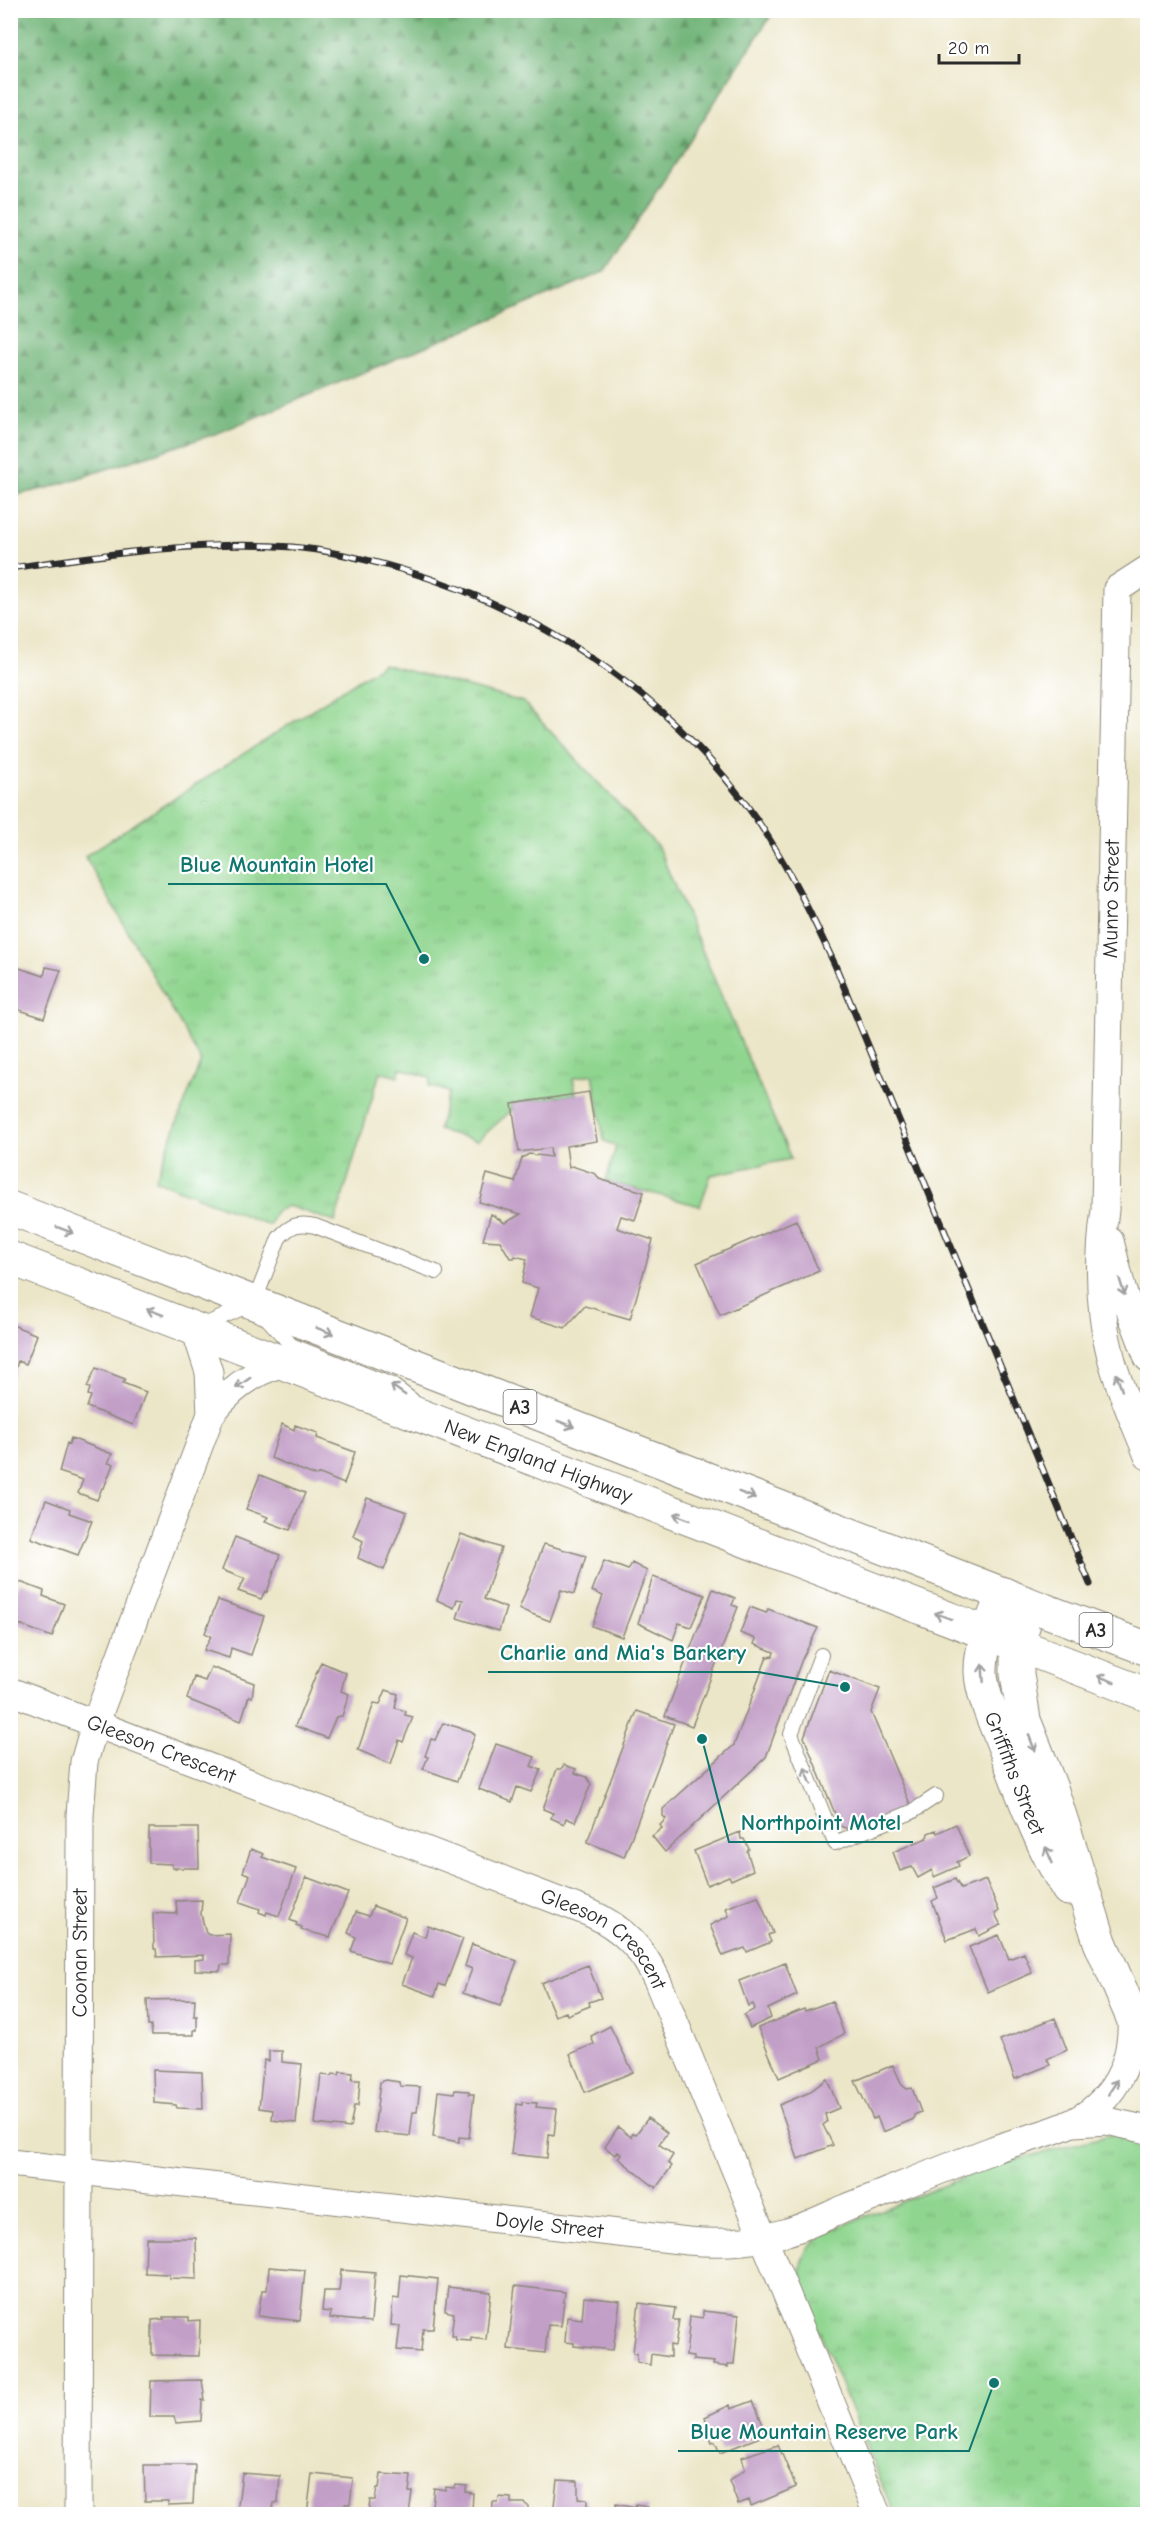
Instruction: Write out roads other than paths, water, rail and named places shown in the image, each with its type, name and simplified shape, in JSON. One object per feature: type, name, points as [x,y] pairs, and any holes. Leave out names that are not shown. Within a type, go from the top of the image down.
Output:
[{"type":"main road","name":"A3","points":[[10,1208],[1148,1649]]},
{"type":"main road","name":"New England Highway","points":[[10,1258],[1148,1695]]},
{"type":"main road","points":[[189,1278],[204,1288],[210,1304],[203,1323],[195,1329]]},
{"type":"main road","name":"Griffiths Street","points":[[1026,1603],[1002,1639],[1017,1674],[1024,1720],[1052,1791],[1100,1942],[1148,2053]]},
{"type":"street","name":"Munro Street","points":[[1148,569],[1117,589],[1105,1210],[1100,1269],[1105,1328],[1120,1386],[1148,1456]]},
{"type":"street","name":"Munro Street","points":[[1105,1210],[1124,1292],[1148,1358]]},
{"type":"street","name":"Coonan Street","points":[[195,1329],[208,1372],[211,1414]]},
{"type":"street","name":"Coonan Street","points":[[78,2514],[81,2172],[80,1815],[84,1762],[94,1724],[211,1414],[238,1385],[256,1373],[284,1363]]},
{"type":"street","name":"Gleeson Crescent","points":[[10,1690],[590,1913],[617,1927],[641,1950],[651,1965],[877,2514]]},
{"type":"street","name":"Doyle Street","points":[[10,2163],[688,2241],[713,2243],[763,2238],[809,2225],[993,2149],[1069,2124],[1097,2107],[1117,2083],[1125,2067],[1130,2049],[1131,2013]]},
{"type":"street","name":"Doyle Street","points":[[1069,2124],[1107,2121],[1125,2123],[1148,2130]]},
{"type":"lane","points":[[195,1329],[254,1303],[279,1238],[295,1225],[315,1226],[436,1272]]},
{"type":"lane","points":[[254,1303],[291,1345],[392,1385],[444,1425]]},
{"type":"lane","points":[[821,1655],[791,1734],[835,1844],[912,1812],[936,1796]]},
{"type":"railway","points":[[10,568],[186,547],[257,545],[292,547],[360,558],[451,586],[500,606],[547,630],[592,658],[634,689],[674,724],[711,762],[758,822],[794,882],[835,965],[1090,1584]]},
{"type":"place","name":"Blue Mountain Hotel","points":[[424,959]]},
{"type":"place","name":"Charlie and Mia's Barkery","points":[[845,1687]]},
{"type":"place","name":"Northpoint Motel","points":[[702,1739]]},
{"type":"place","name":"Blue Mountain Reserve Park","points":[[994,2383]]}]
